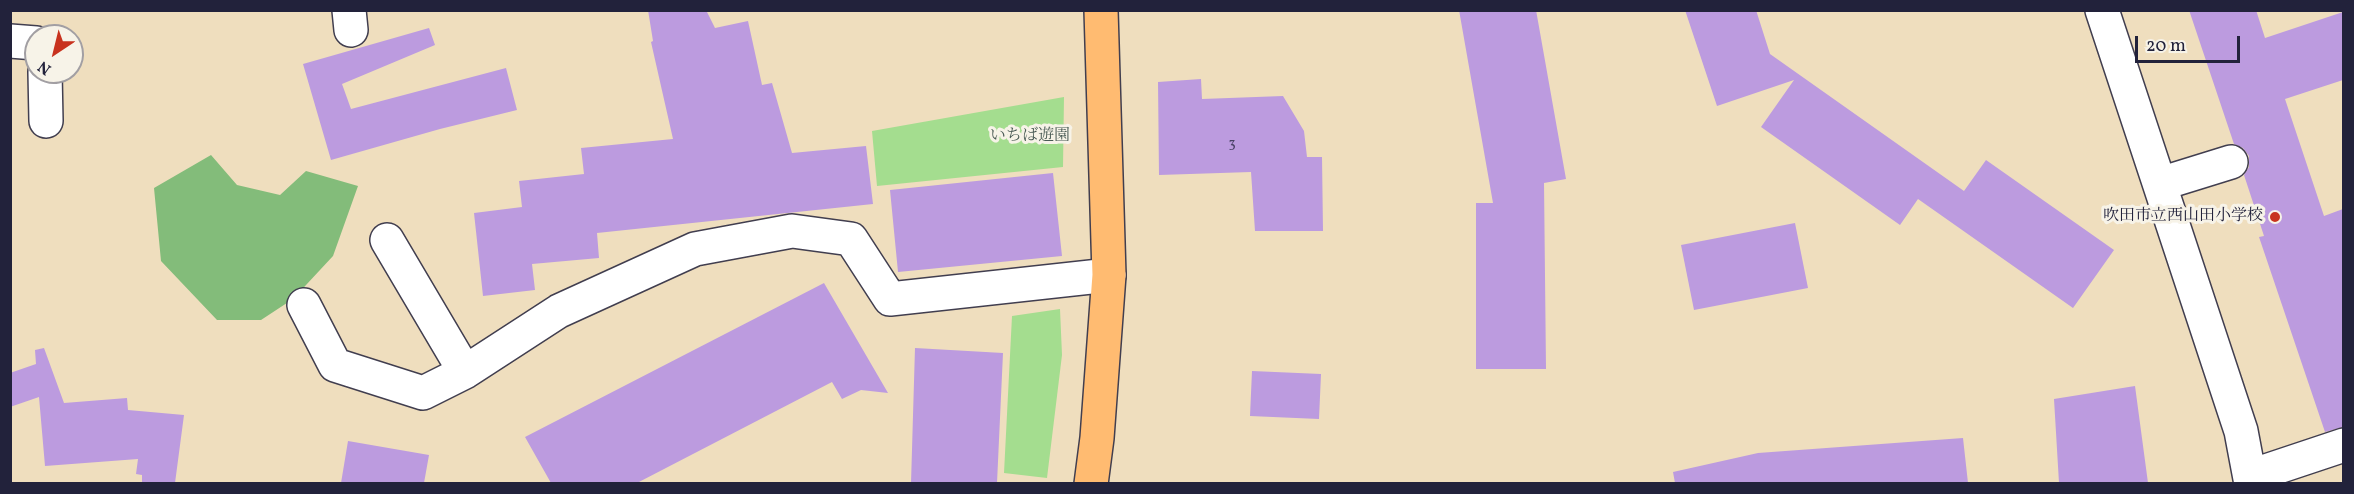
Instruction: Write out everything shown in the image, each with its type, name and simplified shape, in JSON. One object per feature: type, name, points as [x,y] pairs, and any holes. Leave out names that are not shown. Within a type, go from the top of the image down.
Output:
[{"type":"main road","points":[[1091,483],[1097,438],[1109,275],[1101,10]]},
{"type":"street","points":[[2102,10],[2241,431],[2251,480],[2343,445]]},
{"type":"street","points":[[45,84],[46,120]]},
{"type":"street","points":[[2160,184],[2231,162]]},
{"type":"street","points":[[304,305],[335,364],[423,393],[465,372],[559,311],[695,249],[792,231],[851,239],[890,299],[1109,275]]},
{"type":"street","points":[[387,240],[465,372]]},
{"type":"green space","name":"いちば遊園","points":[[1064,97],[1063,167],[877,186],[872,131]]},
{"type":"green space","points":[[211,155],[237,185],[280,195],[306,171],[358,186],[333,256],[293,299],[261,320],[217,320],[161,261],[154,188]]},
{"type":"green space","points":[[1060,309],[1062,355],[1047,478],[1004,473],[1012,316]]},
{"type":"building","points":[[648,10],[706,10],[715,28],[748,21],[762,85],[772,83],[792,153],[866,146],[873,204],[597,233],[599,258],[532,264],[535,290],[483,296],[474,213],[522,207],[519,181],[584,174],[581,148],[673,139],[651,42],[653,41]]},
{"type":"building","points":[[1459,10],[1536,10],[1566,179],[1544,183],[1546,369],[1476,369],[1476,203],[1493,203]]},
{"type":"building","points":[[1685,10],[1756,10],[1770,54],[1964,191],[1986,160],[2114,250],[2073,308],[1918,199],[1900,225],[1761,127],[1794,80],[1717,106]]},
{"type":"building","points":[[2189,10],[2256,10],[2265,38],[2343,12],[2343,80],[2285,99],[2324,216],[2343,209],[2343,427],[2325,432],[2259,237],[2264,236],[2244,175],[2249,167],[2249,156],[2243,148],[2234,144]]},
{"type":"building","points":[[429,28],[435,45],[342,84],[351,109],[506,68],[517,110],[331,160],[303,64]]},
{"type":"building","points":[[1201,79],[1202,99],[1283,96],[1304,131],[1307,157],[1322,157],[1323,231],[1255,231],[1251,172],[1159,175],[1158,82]]},
{"type":"building","points":[[1053,173],[1062,256],[898,272],[890,190]]},
{"type":"building","points":[[1795,223],[1808,288],[1694,310],[1681,245]]},
{"type":"building","points":[[824,283],[888,393],[861,390],[842,399],[832,382],[637,483],[551,483],[525,437]]},
{"type":"building","points":[[44,348],[64,403],[127,398],[128,410],[184,415],[175,483],[142,483],[142,475],[136,474],[138,459],[45,466],[39,397],[10,407],[10,373],[36,364],[35,350]]},
{"type":"building","points":[[915,348],[1003,353],[997,483],[911,483]]},
{"type":"building","points":[[1252,371],[1321,374],[1319,419],[1250,416]]},
{"type":"building","points":[[2135,386],[2148,483],[2059,483],[2054,399]]},
{"type":"building","points":[[1963,438],[1968,483],[1675,483],[1673,472],[1758,453]]},
{"type":"building","points":[[348,441],[429,455],[424,483],[341,483]]},
{"type":"place","name":"吹田市立西山田小学校","points":[[2275,217]]}]
